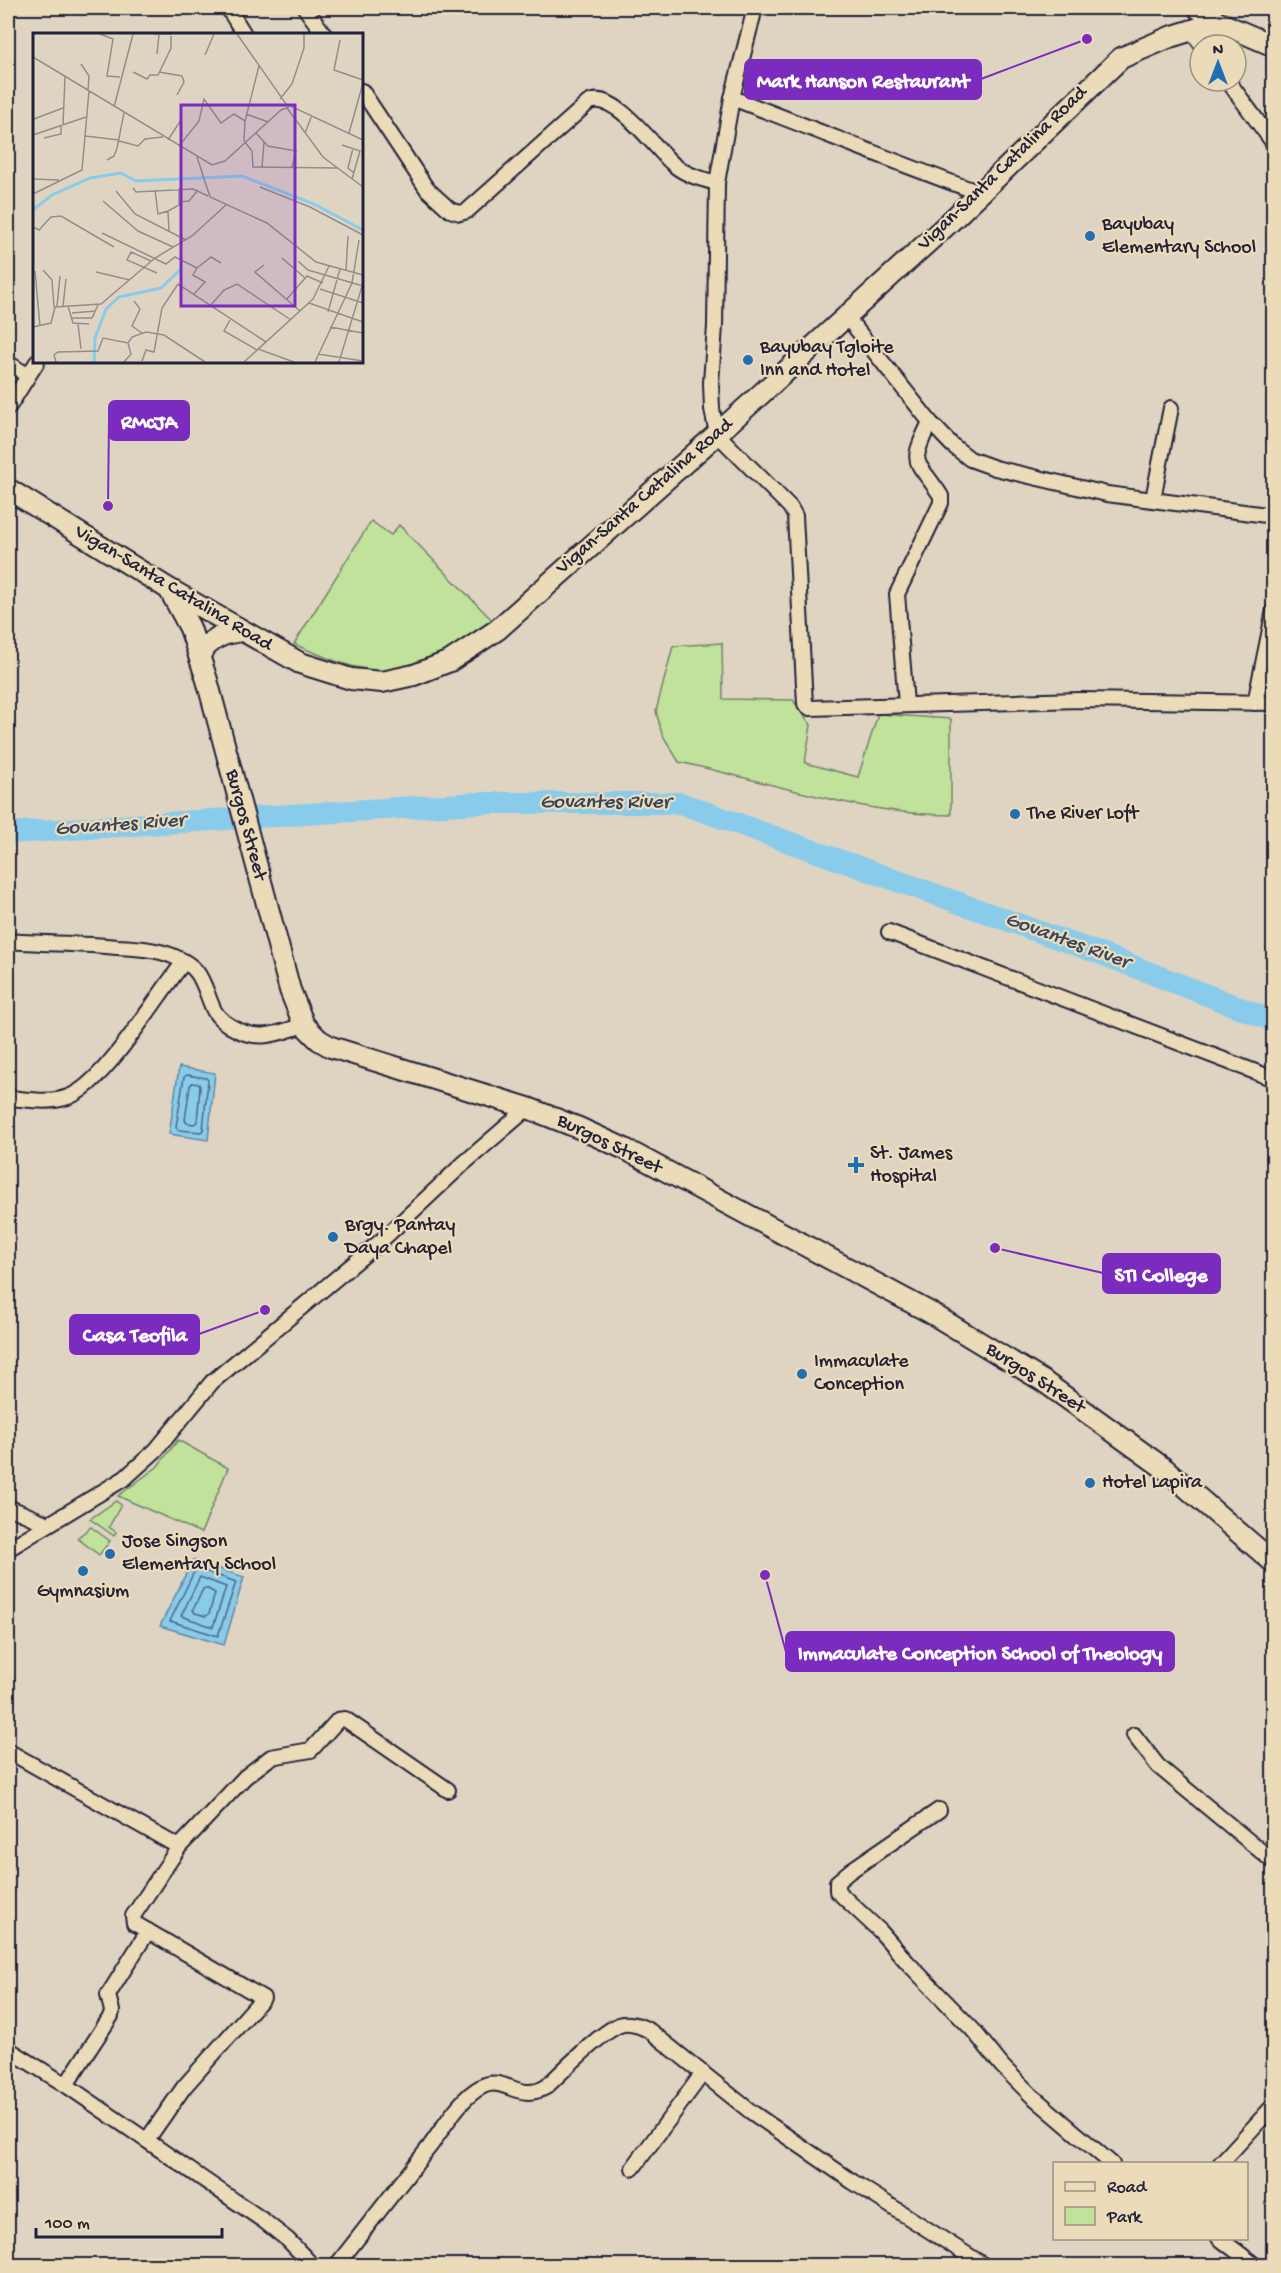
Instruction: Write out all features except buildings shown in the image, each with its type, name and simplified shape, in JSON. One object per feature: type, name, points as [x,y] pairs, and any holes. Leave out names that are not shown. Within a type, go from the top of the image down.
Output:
[{"type":"main road","points":[[1198,8],[1218,22],[1274,46]]},
{"type":"main road","name":"Vigan-Santa Catalina Road","points":[[1204,33],[1218,22]]},
{"type":"main road","name":"Vigan-Santa Catalina Road","points":[[8,489],[169,589],[300,663],[351,679],[382,682],[414,675],[450,661],[496,630],[846,316],[980,193],[1121,58],[1170,37],[1188,38]]},
{"type":"main road","name":"Burgos Street","points":[[169,589],[190,628],[207,680],[290,990],[304,1025],[319,1040],[331,1047],[528,1108],[579,1128],[625,1149],[931,1314],[1043,1381],[1165,1469],[1274,1563]]},
{"type":"main road","points":[[199,656],[205,646],[217,637],[228,632],[242,631]]},
{"type":"street","points":[[228,8],[243,33]]},
{"type":"street","points":[[306,8],[323,33]]},
{"type":"street","points":[[755,8],[732,98],[717,183],[712,409],[717,434],[789,507],[795,516],[805,704],[810,708],[1080,700],[1274,703]]},
{"type":"street","points":[[363,93],[427,189],[450,210],[460,213],[467,211],[576,114],[595,100],[608,102],[623,113],[675,166],[700,179],[717,183]]},
{"type":"street","points":[[1237,93],[1274,144]]},
{"type":"street","points":[[732,98],[980,193]]},
{"type":"street","points":[[846,316],[930,422],[952,445],[970,459],[982,464],[1107,494],[1274,516]]},
{"type":"street","points":[[8,363],[27,375]]},
{"type":"street","points":[[8,408],[36,363]]},
{"type":"street","points":[[1153,500],[1171,408]]},
{"type":"street","points":[[906,704],[897,594],[941,502],[939,493],[917,463],[918,448],[930,422]]},
{"type":"street","points":[[1255,703],[1274,610]]},
{"type":"street","points":[[889,932],[1274,1079]]},
{"type":"street","points":[[8,941],[78,943],[154,950],[184,962],[197,971],[216,1013],[232,1027],[251,1036],[263,1037],[304,1025]]},
{"type":"street","points":[[8,1098],[59,1100],[85,1089],[118,1050],[184,962]]},
{"type":"street","points":[[8,1549],[125,1478],[140,1466],[212,1382],[382,1240],[463,1164],[528,1108]]},
{"type":"street","points":[[8,1507],[48,1524]]},
{"type":"street","points":[[147,2140],[184,2087],[263,1998],[134,1923],[133,1916],[179,1847],[245,1777],[271,1757],[311,1750],[338,1720],[345,1719],[448,1790]]},
{"type":"street","points":[[1134,1735],[1158,1766],[1274,1862]]},
{"type":"street","points":[[8,1751],[179,1847]]},
{"type":"street","points":[[939,1810],[850,1871],[837,1882],[837,1891],[880,1931],[1031,2095],[1111,2162]]},
{"type":"street","points":[[66,2085],[111,2016],[108,1995],[148,1931]]},
{"type":"street","points":[[336,2265],[431,2145],[454,2112],[479,2088],[494,2084],[536,2093],[546,2087],[606,2031],[624,2024],[640,2025],[650,2031],[750,2111],[853,2182],[985,2265]]},
{"type":"street","points":[[8,2049],[66,2085],[264,2221],[288,2240],[313,2265]]},
{"type":"street","points":[[633,2168],[703,2073]]},
{"type":"street","points":[[1221,2162],[1274,2105]]},
{"type":"street","points":[[1222,2240],[1256,2265]]},
{"type":"green space","points":[[371,521],[391,535],[399,525],[493,621],[469,641],[429,661],[390,670],[355,667],[294,644]]},
{"type":"green space","points":[[722,643],[723,699],[793,700],[811,725],[805,763],[858,777],[878,714],[951,719],[951,815],[917,814],[849,803],[679,762],[662,734],[656,711],[673,646]]},
{"type":"green space","points":[[178,1440],[228,1468],[201,1533],[118,1496],[157,1467]]},
{"type":"green space","points":[[116,1501],[121,1505],[109,1527],[116,1532],[114,1536],[90,1519]]},
{"type":"green space","points":[[91,1527],[110,1541],[99,1555],[77,1538]]},
{"type":"water","points":[[179,1067],[215,1073],[208,1140],[169,1134]]},
{"type":"water","points":[[193,1560],[244,1577],[224,1645],[160,1626]]},
{"type":"waterway","name":"Govantes River","points":[[8,833],[478,803],[680,803],[1104,955],[1274,1021]]},
{"type":"place","name":"Mark Hanson Restaurant","points":[[1087,39]]},
{"type":"place","name":"Bayubay Elementary School","points":[[1090,236]]},
{"type":"place","name":"Bayubay Tgloite Inn and Hotel","points":[[748,360]]},
{"type":"place","name":"RMcJA","points":[[108,506]]},
{"type":"place","name":"The River Loft","points":[[1015,814]]},
{"type":"place","name":"St. James Hospital","points":[[856,1165]]},
{"type":"place","name":"Brgy. Pantay Daya Chapel","points":[[333,1237]]},
{"type":"place","name":"STI College","points":[[995,1248]]},
{"type":"place","name":"Casa Teofila","points":[[265,1310]]},
{"type":"place","name":"Immaculate Conception","points":[[802,1374]]},
{"type":"place","name":"Hotel Lapira","points":[[1090,1483]]},
{"type":"place","name":"Jose Singson Elementary School","points":[[110,1554]]},
{"type":"place","name":"Gymnasium","points":[[83,1571]]},
{"type":"place","name":"Immaculate Conception School of Theology","points":[[765,1575]]}]
